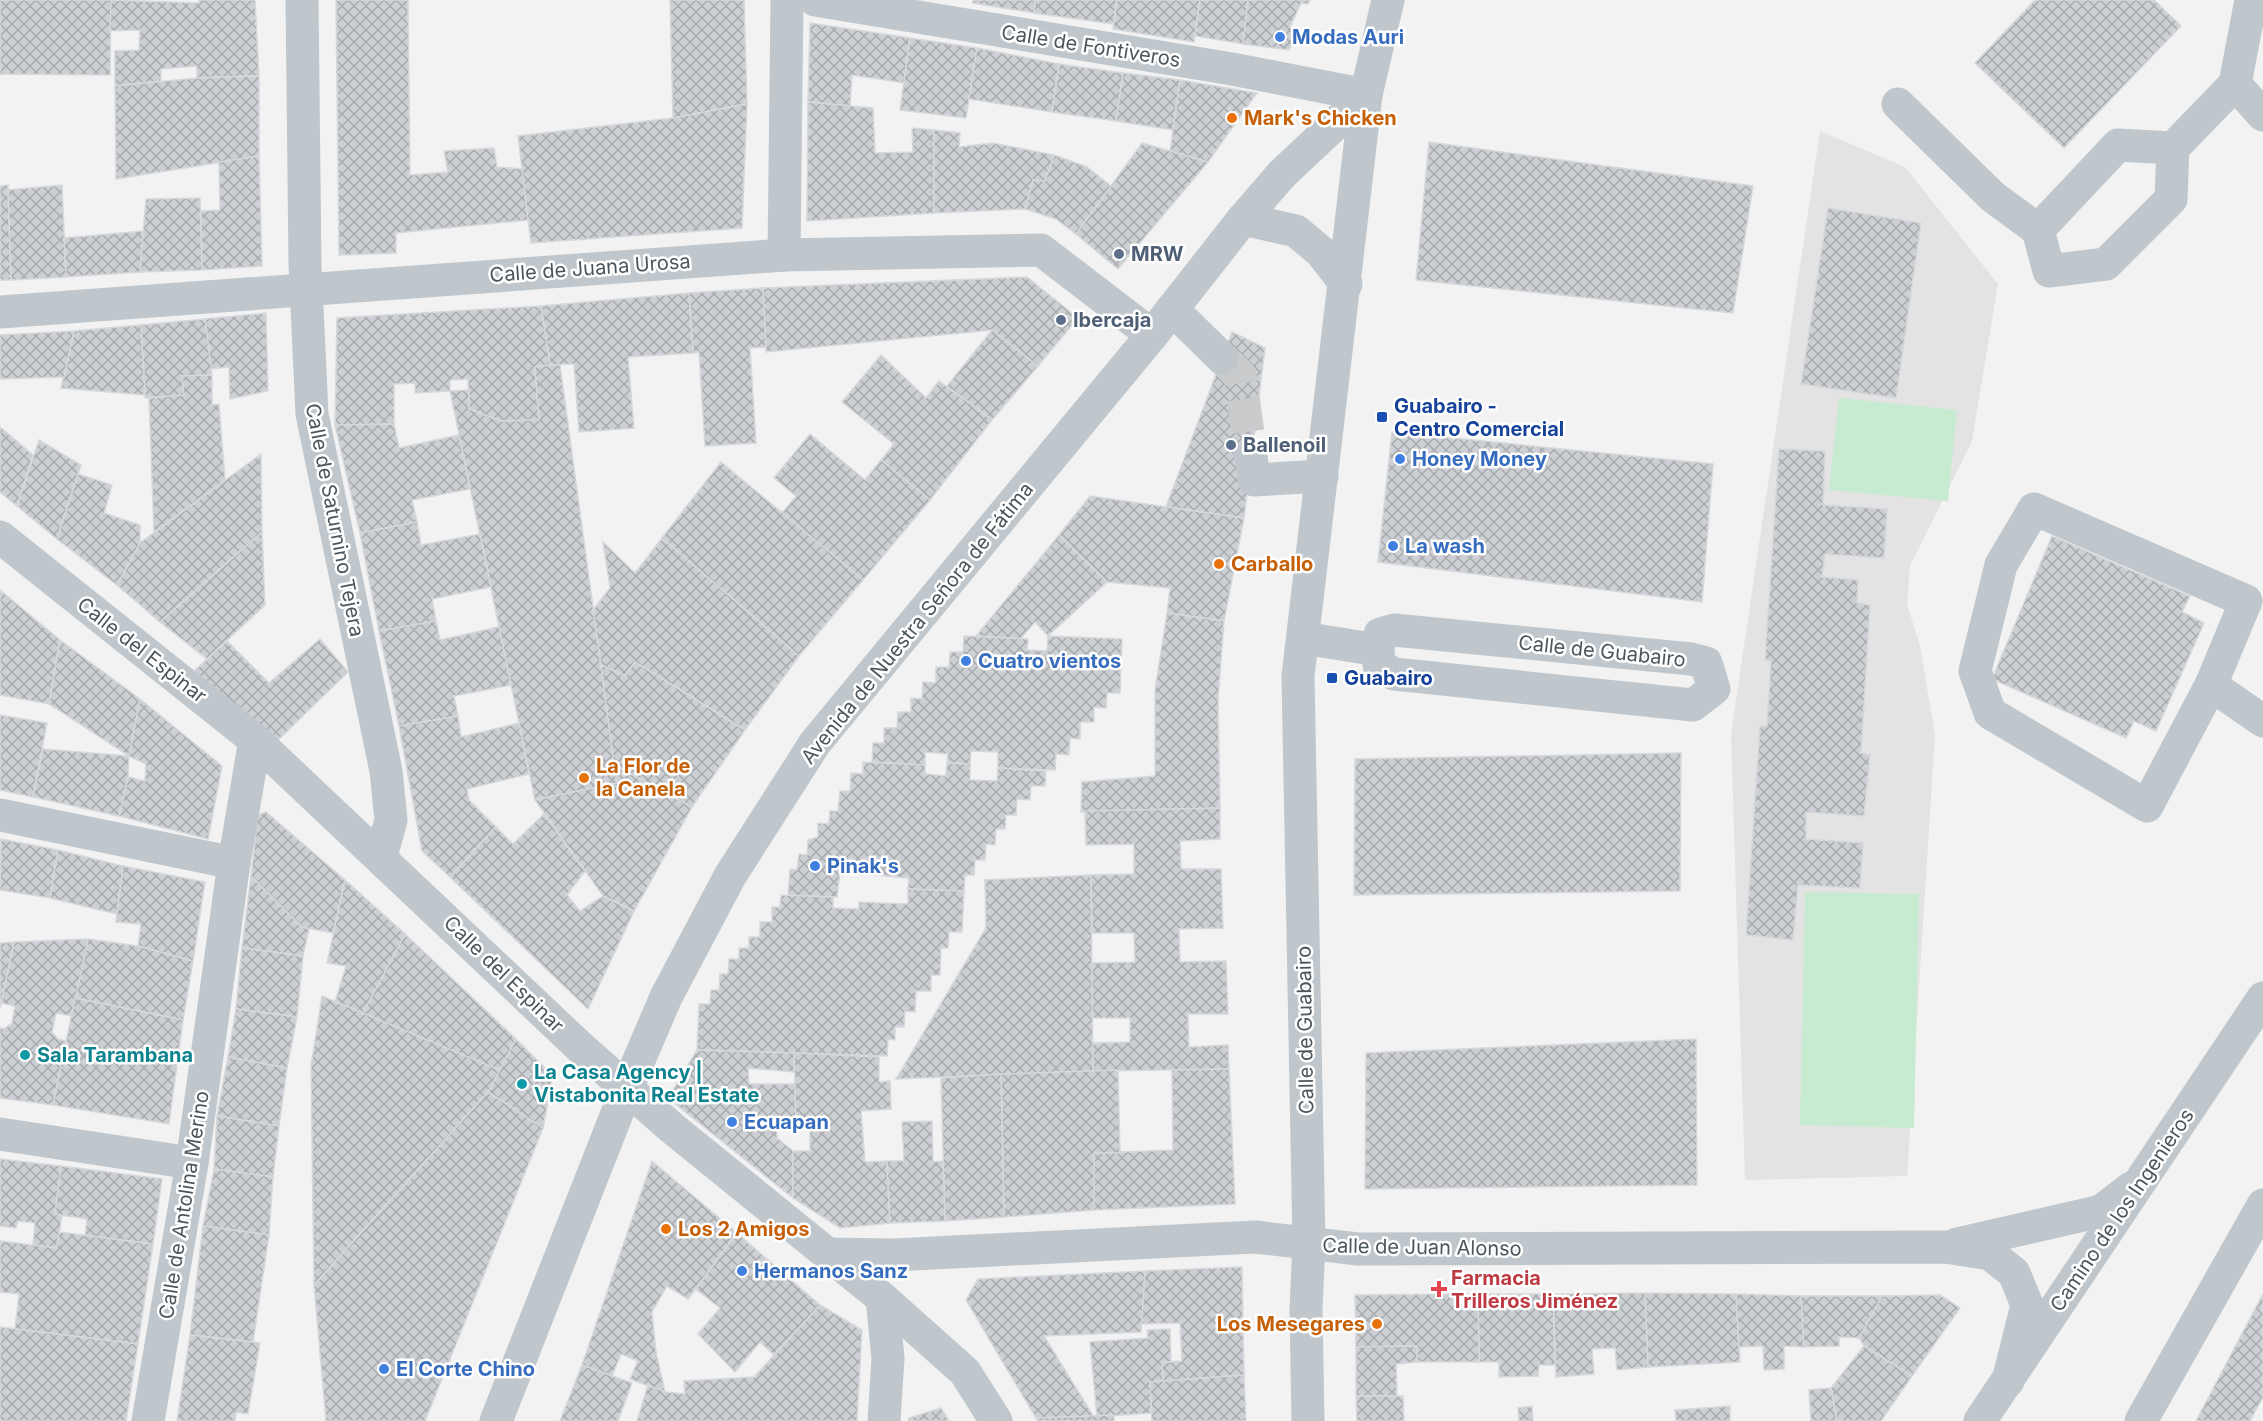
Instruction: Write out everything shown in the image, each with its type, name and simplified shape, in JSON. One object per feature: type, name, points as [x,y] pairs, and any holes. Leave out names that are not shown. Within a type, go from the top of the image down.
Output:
[{"type":"street","name":"Calle de Saturnino Tejera","points":[[302,0],[305,288],[312,414],[386,771],[391,820],[381,856]]},
{"type":"street","points":[[784,255],[788,0]]},
{"type":"street","name":"Calle de Fontiveros","points":[[815,0],[1244,71],[1366,95]]},
{"type":"street","name":"Calle de Guabairo","points":[[1308,1421],[1306,1309],[1309,1244],[1298,676],[1346,284],[1366,95],[1388,0]]},
{"type":"street","points":[[1898,104],[1993,197],[2038,230],[2049,271],[2106,264],[2171,199],[2173,148],[2235,84],[2251,0]]},
{"type":"street","points":[[2235,84],[2263,115]]},
{"type":"street","name":"Avenida de Nuestra Señora de Fátima","points":[[496,1421],[627,1088],[666,997],[730,876],[816,743],[1152,335],[1243,219],[1282,174],[1366,95]]},
{"type":"street","points":[[2038,230],[2118,145],[2173,148]]},
{"type":"street","points":[[1243,219],[1296,231],[1321,252],[1346,284]]},
{"type":"street","name":"Calle de Juana Urosa","points":[[0,312],[305,288],[784,255],[1041,250],[1152,335]]},
{"type":"street","points":[[1172,309],[1222,358]]},
{"type":"street","points":[[1251,456],[1254,480],[1322,476]]},
{"type":"street","points":[[2034,509],[2246,601],[2211,685],[2147,806],[1990,713],[1975,671],[2001,565],[2034,509]]},
{"type":"street","name":"Calle del Espinar","points":[[0,537],[255,740],[627,1088],[882,1298],[965,1372],[996,1421]]},
{"type":"street","name":"Calle de Guabairo","points":[[1394,630],[1691,659],[1706,663],[1714,689],[1693,705],[1394,674],[1379,664],[1378,650],[1380,634],[1394,630]]},
{"type":"street","points":[[1302,638],[1378,650]]},
{"type":"street","points":[[2211,685],[2263,721]]},
{"type":"street","name":"Calle de Antolina Merino","points":[[148,1421],[192,1163],[234,863],[255,740]]},
{"type":"street","points":[[0,814],[234,863]]},
{"type":"street","name":"Camino de los Ingenieros","points":[[1980,1421],[2263,998]]},
{"type":"street","points":[[0,1134],[192,1163]]},
{"type":"street","name":"Calle de Juan Alonso","points":[[1946,1247],[2102,1211],[2144,1178]]},
{"type":"street","points":[[2141,1421],[2263,1205]]},
{"type":"street","name":"Calle de Juan Alonso","points":[[829,1254],[894,1255],[1255,1237],[1358,1249],[1946,1247],[1990,1254],[2014,1273],[2027,1305],[2008,1381]]},
{"type":"street","points":[[882,1298],[888,1358],[884,1421]]},
{"type":"shaded area","points":[[1820,131],[1905,167],[1998,284],[1972,441],[1910,566],[1907,604],[1920,646],[1935,735],[1907,1176],[1745,1180],[1731,734]]},
{"type":"green space","points":[[1839,398],[1957,410],[1948,501],[1829,490]]},
{"type":"green space","points":[[1805,892],[1919,894],[1914,1128],[1800,1125]]},
{"type":"building","points":[[0,0],[111,0],[110,75],[0,74]]},
{"type":"building","points":[[111,0],[199,3],[199,0],[255,0],[259,76],[197,78],[197,66],[161,69],[161,81],[115,86],[115,51],[139,50],[140,30],[110,31]]},
{"type":"building","points":[[336,0],[408,0],[410,175],[448,172],[444,151],[494,148],[497,167],[523,169],[529,220],[396,233],[396,253],[339,255]]},
{"type":"building","points":[[670,0],[744,0],[747,104],[673,118]]},
{"type":"building","points":[[973,0],[1035,0],[1034,13],[973,3]]},
{"type":"building","points":[[1035,0],[1117,0],[1113,24],[1034,13]]},
{"type":"building","points":[[1117,0],[1200,0],[1194,42],[1113,29]]},
{"type":"building","points":[[1200,0],[1248,0],[1243,44],[1195,36]]},
{"type":"building","points":[[1248,0],[1310,0],[1308,4],[1301,3],[1290,27],[1296,33],[1289,50],[1243,44]]},
{"type":"building","points":[[2035,0],[2154,0],[2181,26],[2064,148],[1975,63]]},
{"type":"building","points":[[810,23],[910,38],[904,83],[852,75],[850,106],[808,102]]},
{"type":"building","points":[[910,38],[977,48],[966,118],[900,110]]},
{"type":"building","points":[[977,48],[1059,64],[1052,112],[969,99]]},
{"type":"building","points":[[1059,64],[1123,73],[1116,121],[1052,112]]},
{"type":"building","points":[[1123,73],[1180,80],[1173,130],[1116,121]]},
{"type":"building","points":[[259,76],[259,156],[116,179],[115,86],[197,78]]},
{"type":"building","points":[[1180,80],[1257,93],[1208,162],[1170,151]]},
{"type":"building","points":[[808,102],[873,108],[875,153],[913,152],[912,128],[934,130],[934,213],[807,221]]},
{"type":"building","points":[[747,104],[742,228],[531,243],[518,136],[673,118]]},
{"type":"building","points":[[934,130],[960,133],[959,147],[993,143],[1054,155],[1045,181],[1033,180],[1025,209],[934,213]]},
{"type":"building","points":[[1429,142],[1753,186],[1733,313],[1416,280]]},
{"type":"building","points":[[1142,143],[1208,162],[1118,269],[1076,234]]},
{"type":"building","points":[[1054,155],[1087,167],[1111,186],[1076,234],[1056,219],[1025,209],[1033,180],[1045,181]]},
{"type":"building","points":[[259,156],[262,266],[202,270],[201,211],[220,210],[219,162]]},
{"type":"building","points":[[8,185],[11,280],[0,280],[0,186]]},
{"type":"building","points":[[62,185],[66,277],[11,280],[8,190]]},
{"type":"building","points":[[200,198],[202,270],[140,272],[146,199]]},
{"type":"building","points":[[1828,208],[1921,223],[1896,398],[1801,384]]},
{"type":"building","points":[[143,231],[140,272],[66,277],[64,238]]},
{"type":"building","points":[[1027,277],[1078,318],[1038,366],[992,330],[766,352],[763,288]]},
{"type":"building","points":[[763,288],[766,347],[750,348],[756,443],[705,446],[699,352],[693,353],[689,293]]},
{"type":"building","points":[[689,293],[693,353],[628,357],[634,428],[579,432],[574,364],[550,365],[541,306]]},
{"type":"building","points":[[541,306],[550,365],[535,367],[539,420],[501,421],[469,409],[468,379],[450,380],[450,391],[415,393],[415,383],[394,384],[394,424],[335,425],[337,318]]},
{"type":"building","points":[[266,313],[268,391],[230,399],[229,367],[211,369],[205,319]]},
{"type":"building","points":[[205,319],[212,375],[182,376],[184,395],[145,398],[141,325]]},
{"type":"building","points":[[141,325],[145,395],[61,388],[74,331]]},
{"type":"building","points":[[992,330],[1038,366],[992,420],[947,386]]},
{"type":"building","points":[[74,331],[64,377],[0,379],[0,335]]},
{"type":"building","points":[[1232,332],[1265,348],[1244,518],[1166,507]]},
{"type":"building","points":[[881,355],[926,398],[939,381],[992,420],[930,500],[881,460],[894,444],[842,402]]},
{"type":"building","points":[[560,365],[617,783],[535,800],[450,391],[469,390],[469,409],[501,421],[539,420],[535,367]]},
{"type":"building","points":[[212,375],[212,405],[219,404],[225,480],[154,532],[149,398],[184,395],[182,376]]},
{"type":"building","points":[[394,424],[399,448],[459,435],[470,489],[412,500],[417,522],[360,533],[335,425]]},
{"type":"building","points":[[0,427],[33,455],[17,506],[0,492]]},
{"type":"building","points":[[1392,432],[1713,464],[1702,602],[1378,562]]},
{"type":"building","points":[[810,434],[865,480],[881,460],[930,500],[863,580],[782,513],[796,496],[774,478]]},
{"type":"building","points":[[39,440],[81,465],[57,539],[17,506]]},
{"type":"building","points":[[1779,449],[1825,451],[1823,505],[1887,509],[1884,558],[1825,554],[1822,577],[1858,580],[1857,603],[1870,605],[1861,753],[1870,755],[1864,816],[1806,812],[1806,839],[1863,843],[1860,888],[1798,885],[1793,940],[1746,935],[1760,726],[1767,726],[1771,661],[1765,660]]},
{"type":"building","points":[[261,454],[262,532],[160,622],[117,585],[140,543]]},
{"type":"building","points":[[721,462],[863,580],[799,656],[662,538]]},
{"type":"building","points":[[78,474],[112,485],[104,513],[140,525],[140,543],[117,585],[57,539]]},
{"type":"building","points":[[1090,496],[1244,518],[1224,621],[1167,613],[1170,588],[1107,582],[1059,535]]},
{"type":"building","points":[[417,522],[421,545],[480,534],[491,587],[432,599],[436,621],[379,631],[360,533]]},
{"type":"building","points":[[262,532],[265,605],[207,659],[160,622]]},
{"type":"building","points":[[1059,535],[1107,582],[1048,636],[1035,622],[1020,639],[976,636]]},
{"type":"building","points":[[2052,536],[2190,596],[2182,612],[2204,623],[2156,731],[2134,721],[2126,738],[1992,679]]},
{"type":"building","points":[[662,538],[799,656],[745,730],[635,662],[625,676],[601,665],[593,610],[610,588],[603,542],[635,573]]},
{"type":"building","points":[[0,590],[60,640],[49,704],[0,695]]},
{"type":"building","points":[[1167,613],[1224,621],[1218,700],[1220,808],[1081,812],[1082,782],[1155,776],[1155,690]]},
{"type":"building","points":[[436,621],[440,640],[499,627],[511,685],[454,696],[458,716],[399,726],[379,631]]},
{"type":"building","points":[[964,636],[1028,639],[1027,650],[1047,651],[1048,636],[1122,639],[1120,693],[1107,693],[1106,708],[1094,707],[1094,722],[1080,722],[1080,739],[1070,738],[1069,755],[1056,754],[1055,770],[998,768],[998,752],[971,751],[970,764],[947,763],[948,754],[925,752],[925,765],[872,762],[873,743],[884,743],[884,728],[897,728],[898,712],[911,712],[911,698],[922,699],[923,682],[936,683],[936,667],[949,667],[950,652],[963,652]]},
{"type":"building","points":[[320,639],[348,672],[275,743],[194,671],[227,641],[269,683]]},
{"type":"building","points":[[60,640],[140,699],[129,756],[49,704]]},
{"type":"building","points":[[635,662],[745,730],[692,807],[614,765],[601,665],[625,676]]},
{"type":"building","points":[[140,699],[222,766],[208,839],[119,816],[128,777],[145,781],[146,764],[129,756]]},
{"type":"building","points":[[0,715],[47,723],[33,797],[0,790]]},
{"type":"building","points":[[458,716],[461,737],[519,723],[529,774],[467,789],[469,800],[496,827],[450,877],[422,851],[399,726]]},
{"type":"building","points":[[43,749],[129,756],[128,777],[119,816],[33,797]]},
{"type":"building","points":[[1681,753],[1680,891],[1354,895],[1355,759]]},
{"type":"building","points":[[863,762],[925,765],[925,774],[946,776],[947,763],[970,764],[970,780],[997,781],[998,768],[1046,771],[1045,786],[1031,786],[1030,800],[1017,799],[1016,815],[1006,815],[1005,829],[996,829],[995,845],[986,844],[985,860],[975,860],[974,875],[965,875],[964,891],[908,889],[909,878],[840,872],[837,897],[788,895],[790,869],[797,870],[799,854],[807,855],[808,840],[818,837],[818,823],[829,824],[830,811],[838,811],[840,791],[850,791],[851,773],[863,774]]},
{"type":"building","points":[[614,765],[692,807],[634,911],[603,896],[535,800],[617,783]]},
{"type":"building","points":[[1220,808],[1220,839],[1180,841],[1181,869],[1221,869],[1223,928],[1179,929],[1180,962],[1226,961],[1228,1014],[1188,1014],[1189,1047],[1228,1045],[1229,1069],[1093,1071],[1092,1043],[1130,1042],[1130,1018],[1092,1018],[1091,963],[1135,962],[1134,933],[1092,933],[1091,875],[1134,874],[1134,844],[1086,845],[1085,811]]},
{"type":"building","points":[[266,812],[345,880],[333,933],[302,927],[251,876],[258,815]]},
{"type":"building","points":[[544,814],[585,871],[567,895],[580,911],[603,896],[634,911],[588,1009],[450,877],[496,827],[513,844]]},
{"type":"building","points":[[1,839],[58,850],[50,898],[0,890]]},
{"type":"building","points":[[58,850],[123,866],[117,914],[50,898]]},
{"type":"building","points":[[123,866],[205,882],[193,961],[138,946],[141,924],[116,922]]},
{"type":"building","points":[[1091,875],[1093,1071],[896,1079],[986,928],[985,880]]},
{"type":"building","points":[[251,876],[302,927],[309,929],[303,956],[242,948]]},
{"type":"building","points":[[345,880],[405,934],[362,1015],[335,1002],[346,966],[327,963]]},
{"type":"building","points":[[908,889],[964,891],[962,932],[949,932],[948,948],[941,948],[940,975],[931,975],[931,991],[916,991],[915,1012],[905,1011],[904,1027],[895,1027],[895,1040],[888,1039],[887,1056],[697,1050],[699,1004],[710,1004],[711,990],[719,990],[720,974],[728,974],[729,959],[739,959],[739,948],[749,948],[749,937],[760,937],[760,922],[772,922],[772,907],[780,907],[781,895],[833,897],[833,908],[859,909],[859,902],[908,904]]},
{"type":"building","points":[[405,934],[516,1039],[502,1071],[362,1015]]},
{"type":"building","points":[[88,939],[138,946],[193,961],[183,1020],[75,998]]},
{"type":"building","points":[[88,939],[72,1016],[56,1013],[52,1032],[58,1039],[66,1041],[53,1105],[0,1098],[0,1028],[4,1029],[12,1023],[15,1006],[1,1003],[14,942]]},
{"type":"building","points":[[14,942],[1,1003],[0,1008],[0,943]]},
{"type":"building","points":[[242,948],[303,956],[297,1017],[236,1009]]},
{"type":"building","points":[[322,996],[502,1071],[488,1092],[314,1285],[311,1066]]},
{"type":"building","points":[[75,998],[183,1020],[169,1124],[53,1105]]},
{"type":"building","points":[[236,1009],[297,1017],[287,1068],[228,1057]]},
{"type":"building","name":"La Casa Agency | Vistabonita Real Estate","points":[[516,1039],[553,1076],[543,1128],[488,1092]]},
{"type":"building","points":[[1696,1039],[1697,1185],[1365,1189],[1366,1053]]},
{"type":"building","points":[[697,1050],[794,1053],[794,1072],[748,1068],[749,1084],[795,1084],[796,1120],[777,1121],[777,1138],[793,1151],[793,1198],[668,1098]]},
{"type":"building","points":[[794,1053],[879,1057],[879,1082],[890,1081],[891,1109],[861,1111],[865,1162],[887,1161],[890,1223],[840,1228],[793,1198],[793,1151],[810,1151],[810,1119],[796,1120]]},
{"type":"building","points":[[228,1057],[287,1068],[279,1126],[217,1116]]},
{"type":"building","points":[[1229,1069],[1235,1204],[1094,1210],[1094,1153],[1173,1150],[1172,1070]]},
{"type":"building","points":[[1118,1070],[1120,1153],[1094,1153],[1094,1210],[1004,1217],[1001,1074]]},
{"type":"building","points":[[1001,1074],[1004,1217],[945,1221],[941,1078]]},
{"type":"building","points":[[488,1092],[543,1128],[425,1421],[326,1421],[314,1285]]},
{"type":"building","points":[[217,1116],[279,1126],[273,1177],[214,1169]]},
{"type":"building","points":[[932,1121],[933,1162],[943,1161],[945,1221],[890,1223],[887,1161],[904,1161],[902,1122]]},
{"type":"building","points":[[0,1159],[61,1166],[55,1214],[62,1215],[57,1248],[33,1245],[35,1223],[18,1221],[16,1228],[0,1226]]},
{"type":"building","points":[[652,1161],[737,1233],[688,1299],[667,1286],[652,1312],[656,1352],[665,1392],[630,1379],[638,1361],[621,1354],[612,1376],[582,1365]]},
{"type":"building","points":[[61,1166],[162,1179],[153,1244],[85,1236],[87,1219],[55,1214]]},
{"type":"building","points":[[214,1169],[273,1177],[269,1235],[203,1226]]},
{"type":"building","points":[[203,1226],[269,1235],[253,1342],[190,1335]]},
{"type":"building","points":[[59,1232],[153,1244],[138,1344],[15,1329],[19,1294],[0,1292],[0,1241],[57,1248]]},
{"type":"building","points":[[737,1233],[820,1305],[774,1355],[760,1342],[735,1372],[698,1334],[720,1308],[696,1289]]},
{"type":"building","points":[[1242,1267],[1244,1375],[1163,1381],[1162,1362],[1182,1361],[1180,1323],[1141,1324],[1145,1271]]},
{"type":"building","points":[[1145,1271],[1141,1332],[1044,1336],[1094,1417],[1036,1418],[966,1300],[978,1279]]},
{"type":"building","points":[[1645,1293],[1736,1294],[1740,1362],[1648,1367]]},
{"type":"building","points":[[1645,1293],[1648,1367],[1617,1370],[1615,1348],[1592,1349],[1594,1374],[1556,1377],[1553,1294]]},
{"type":"building","points":[[1478,1294],[1553,1294],[1555,1365],[1539,1365],[1538,1376],[1499,1377],[1499,1362],[1479,1362]]},
{"type":"building","points":[[1478,1294],[1479,1362],[1417,1362],[1417,1346],[1356,1347],[1355,1295]]},
{"type":"building","points":[[1736,1294],[1801,1296],[1804,1347],[1784,1346],[1784,1369],[1764,1370],[1763,1346],[1739,1347]]},
{"type":"building","points":[[2263,1294],[2263,1397],[2250,1421],[2196,1421]]},
{"type":"building","points":[[1940,1295],[1960,1308],[1912,1376],[1864,1346],[1859,1338],[1882,1296]]},
{"type":"building","points":[[1801,1296],[1882,1296],[1859,1338],[1839,1337],[1839,1346],[1804,1347]]},
{"type":"building","points":[[820,1305],[862,1330],[857,1421],[637,1421],[648,1385],[665,1392],[685,1394],[684,1381],[754,1377]]},
{"type":"building","points":[[0,1327],[138,1344],[126,1421],[0,1421]]},
{"type":"building","points":[[1170,1329],[1171,1362],[1162,1362],[1163,1381],[1150,1382],[1151,1413],[1097,1417],[1090,1342],[1148,1338],[1147,1330]]},
{"type":"building","points":[[190,1335],[260,1343],[248,1414],[236,1412],[235,1421],[177,1421]]},
{"type":"building","points":[[1417,1346],[1417,1362],[1396,1364],[1397,1396],[1356,1396],[1356,1347]]},
{"type":"building","points":[[1864,1346],[1912,1376],[1881,1421],[1841,1421],[1836,1417],[1831,1388]]},
{"type":"building","points":[[582,1365],[632,1383],[618,1421],[560,1421]]},
{"type":"building","points":[[1244,1375],[1246,1421],[1152,1421],[1150,1382]]},
{"type":"building","points":[[1831,1388],[1836,1417],[1841,1421],[1811,1421],[1809,1390]]},
{"type":"building","points":[[1356,1396],[1403,1396],[1404,1421],[1357,1421]]},
{"type":"building","points":[[1532,1406],[1533,1421],[1519,1421],[1518,1408]]},
{"type":"building","points":[[1730,1406],[1730,1421],[1676,1421],[1675,1410]]},
{"type":"building","points":[[941,1408],[949,1421],[908,1421],[909,1418]]},
{"type":"building","points":[[1114,1415],[1114,1421],[1038,1421],[1036,1418]]},
{"type":"tunnel","points":[[1222,358],[1240,375],[1251,456]]},
{"type":"place","name":"Modas Auri","points":[[1280,37]]},
{"type":"place","name":"Mark's Chicken","points":[[1232,118]]},
{"type":"place","name":"MRW","points":[[1119,254]]},
{"type":"place","name":"Ibercaja","points":[[1061,320]]},
{"type":"place","name":"Guabairo - Centro Comercial","points":[[1382,417]]},
{"type":"place","name":"Ballenoil","points":[[1231,445]]},
{"type":"place","name":"Honey Money","points":[[1400,459]]},
{"type":"place","name":"La wash","points":[[1393,546]]},
{"type":"place","name":"Carballo","points":[[1219,564]]},
{"type":"place","name":"Cuatro vientos","points":[[966,661]]},
{"type":"place","name":"Guabairo","points":[[1332,678]]},
{"type":"place","name":"La Flor de la Canela","points":[[584,778]]},
{"type":"place","name":"Pinak's","points":[[815,866]]},
{"type":"place","name":"Sala Tarambana","points":[[25,1055]]},
{"type":"place","name":"La Casa Agency | Vistabonita Real Estate","points":[[522,1084]]},
{"type":"place","name":"Ecuapan","points":[[732,1122]]},
{"type":"place","name":"Los 2 Amigos","points":[[666,1229]]},
{"type":"place","name":"Hermanos Sanz","points":[[742,1271]]},
{"type":"place","name":"Farmacia Trilleros Jiménez","points":[[1439,1289]]},
{"type":"place","name":"Los Mesegares","points":[[1377,1324]]},
{"type":"place","name":"El Corte Chino","points":[[384,1369]]}]
